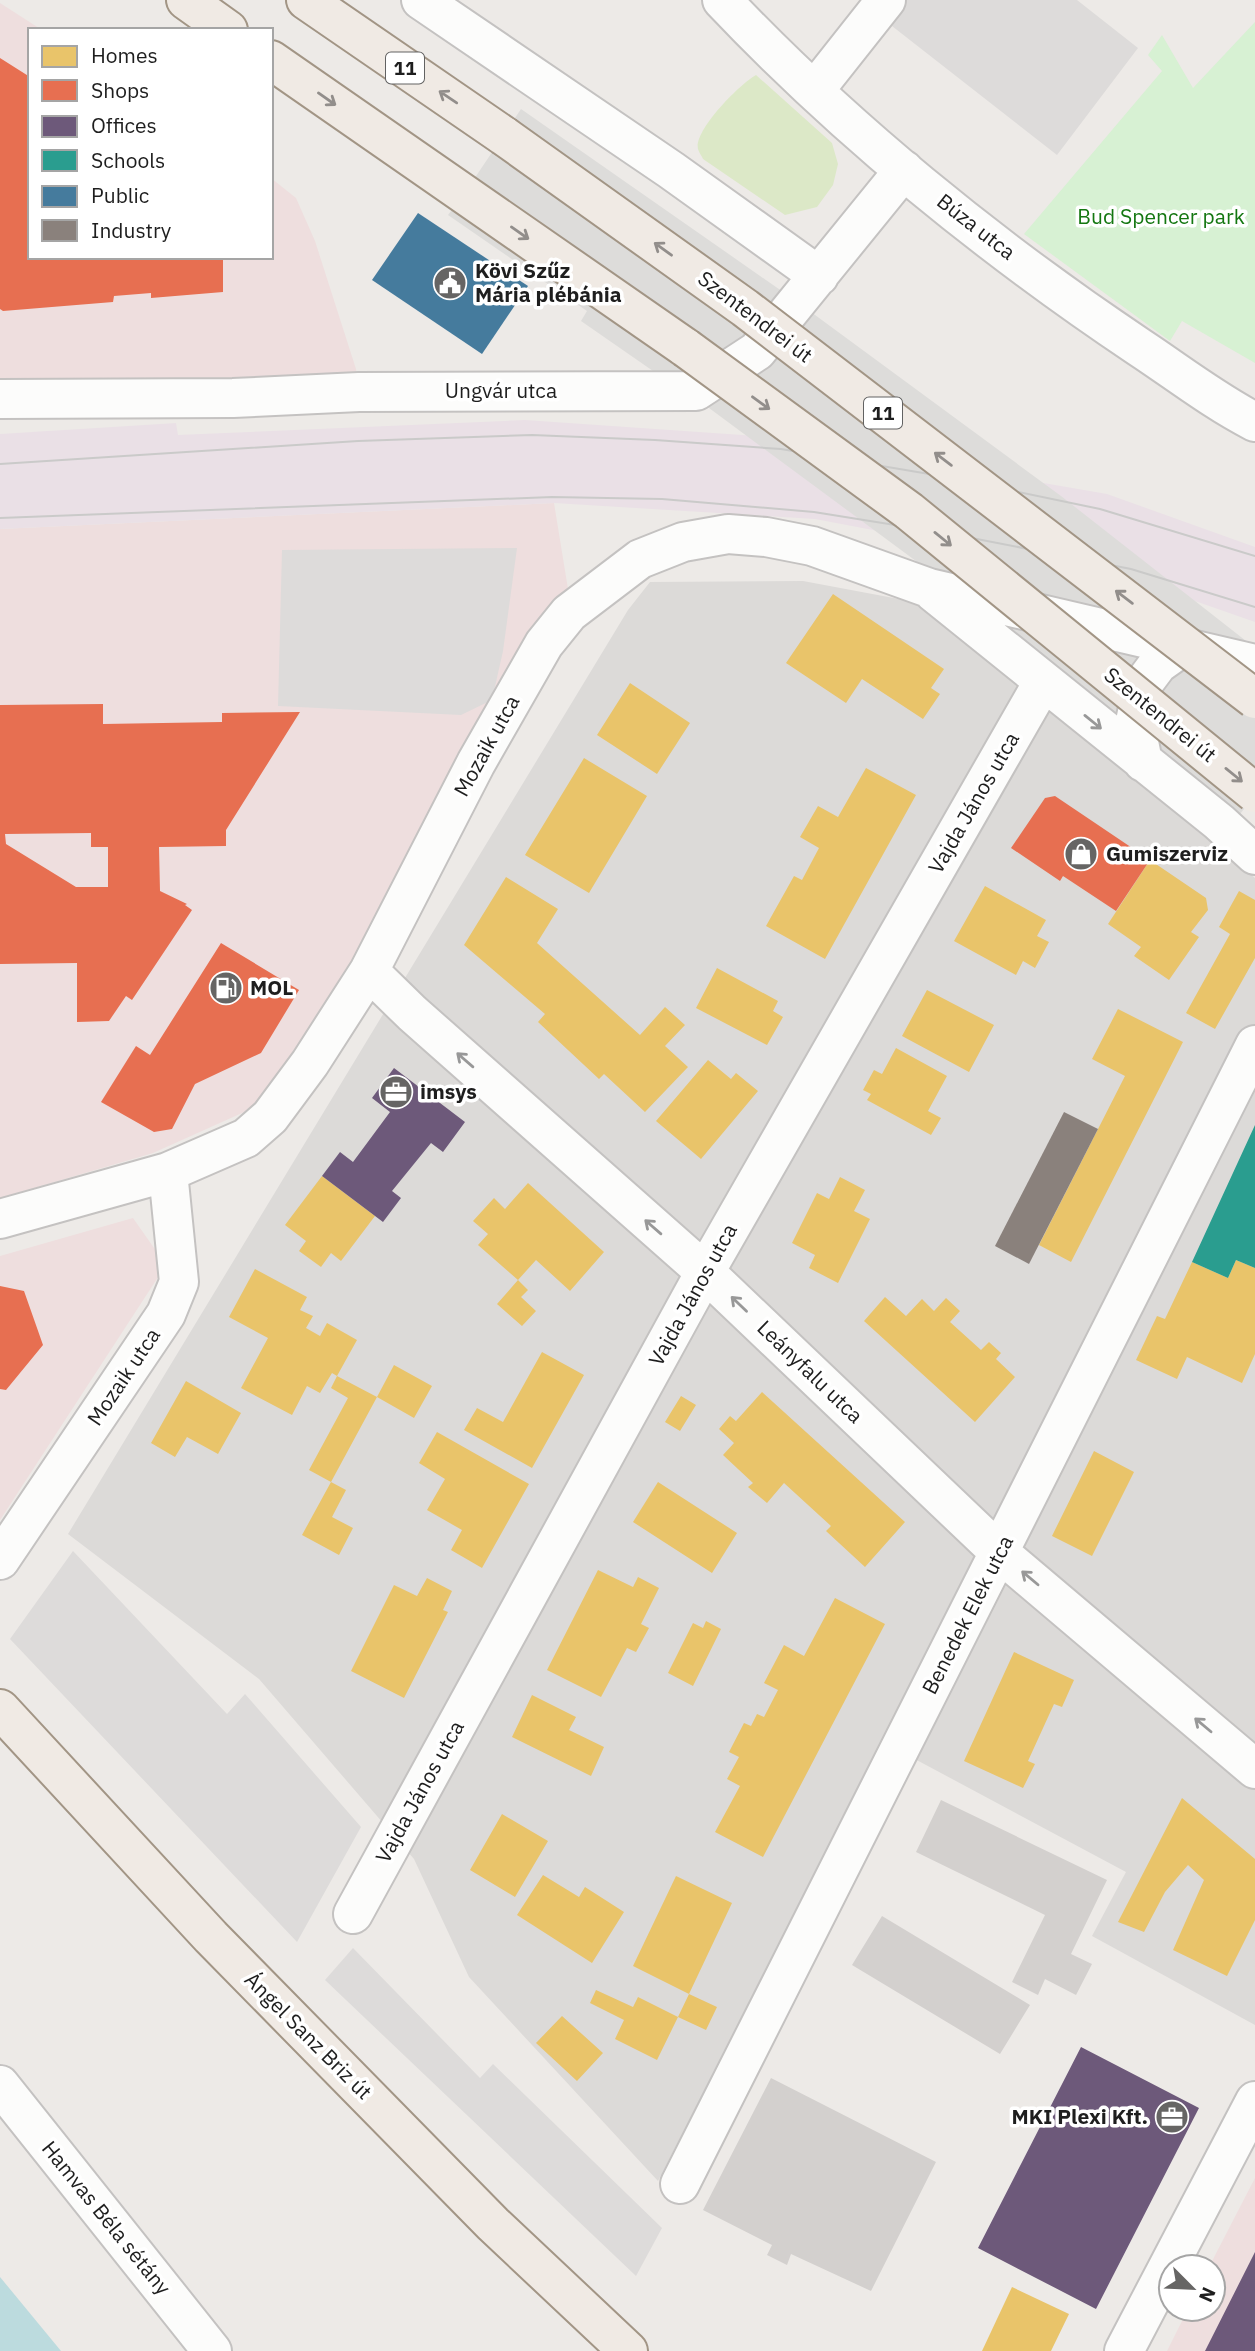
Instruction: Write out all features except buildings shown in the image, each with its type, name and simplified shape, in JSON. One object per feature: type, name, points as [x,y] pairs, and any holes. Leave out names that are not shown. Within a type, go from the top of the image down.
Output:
[{"type":"main road","points":[[186,0],[225,28]]},
{"type":"main road","name":"Szentendrei út","points":[[306,0],[504,136],[745,308],[1255,699]]},
{"type":"main road","name":"Szentendrei út","points":[[273,61],[686,348],[909,511],[1255,793]]},
{"type":"main road","name":"Ángel Sanz Briz út","points":[[0,1709],[211,1937],[493,2224],[628,2351]]},
{"type":"street","points":[[421,0],[671,170],[819,276]]},
{"type":"street","name":"Búza utca","points":[[722,0],[772,53],[904,170],[1066,298],[1255,422]]},
{"type":"street","points":[[814,90],[886,0]]},
{"type":"street","name":"Ungvár utca","points":[[0,399],[233,398],[359,391],[696,391],[757,351],[904,170]]},
{"type":"street","name":"Mozaik utca","points":[[0,1219],[168,1172],[246,1138],[270,1117],[310,1063],[380,983],[476,763],[544,644],[569,613],[640,559],[683,542],[728,534],[766,537],[813,546],[929,588]]},
{"type":"street","points":[[929,588],[1219,822],[1255,855]]},
{"type":"street","name":"Szentendrei út","points":[[929,588],[1255,664]]},
{"type":"street","points":[[1143,762],[1135,722],[1143,684],[1158,664],[1182,647]]},
{"type":"street","name":"Vajda János utca","points":[[353,1914],[705,1272],[1043,682]]},
{"type":"street","name":"Leányfalu utca","points":[[380,983],[705,1272],[1000,1553],[1255,1769]]},
{"type":"street","name":"Benedek Elek utca","points":[[681,2185],[1255,1045]]},
{"type":"street","name":"Mozaik utca","points":[[0,1560],[166,1314],[179,1282],[168,1172]]},
{"type":"street","name":"Hamvas Béla sétány","points":[[0,2085],[212,2351]]},
{"type":"street","points":[[1124,2351],[1255,2101]]},
{"type":"shaded area","points":[[898,0],[1077,0],[1138,48],[1057,155],[883,19]]},
{"type":"shaded area","points":[[0,3],[39,28],[28,28],[28,259],[273,259],[273,180],[296,198],[315,241],[356,369],[359,392],[0,396]]},
{"type":"shaded area","points":[[525,420],[784,438],[1107,494],[1255,547],[1255,622],[1132,579],[815,519],[554,503],[0,529],[0,434],[176,423],[178,435]]},
{"type":"shaded area","points":[[554,503],[568,589],[455,774],[321,1022],[262,1104],[153,1153],[0,1198],[0,529]]},
{"type":"shaded area","points":[[517,548],[503,651],[492,700],[461,715],[278,706],[282,550]]},
{"type":"shaded area","points":[[803,581],[915,602],[1211,839],[1255,878],[1255,2025],[1092,1936],[1126,1872],[883,1742],[658,2181],[469,1977],[414,1859],[259,1679],[68,1534],[628,610],[650,582]]},
{"type":"shaded area","points":[[133,1218],[166,1265],[0,1520],[0,1256]]},
{"type":"shaded area","points":[[73,1551],[227,1714],[245,1694],[361,1827],[297,1942],[10,1639]]},
{"type":"shaded area","points":[[353,1948],[480,2078],[493,2064],[662,2228],[636,2276],[325,1980]]},
{"type":"shaded area","points":[[1255,2178],[1255,2351],[1167,2351],[1181,2323],[1227,2323],[1227,2253],[1216,2253]]},
{"type":"green space","name":"Bud Spencer park","points":[[1255,22],[1255,363],[1182,321],[1170,341],[1024,234],[1162,71],[1148,55],[1162,35],[1193,88]]},
{"type":"green space","points":[[756,75],[832,143],[838,164],[833,185],[817,207],[785,215],[703,159],[699,152],[699,141],[710,120],[730,97]]},
{"type":"water","points":[[0,2277],[61,2351],[0,2351]]},
{"type":"pier","points":[[521,109],[796,301],[1061,496],[1255,648],[1255,809],[1248,804],[1240,814],[1047,658],[678,385],[666,380],[581,321],[587,311],[448,215]]},
{"type":"tram line","points":[[0,464],[358,441],[532,435],[781,449],[941,476],[1100,509],[1255,556]]},
{"type":"tram line","points":[[0,518],[552,497],[662,499],[814,512],[951,534],[1131,569],[1255,607]]},
{"type":"place","name":"Kövi Szűz Mária plébánia","points":[[450,283]]},
{"type":"place","name":"Gumiszerviz","points":[[1081,854]]},
{"type":"place","name":"MOL","points":[[226,988]]},
{"type":"place","name":"imsys","points":[[396,1092]]},
{"type":"place","name":"MKI Plexi Kft.","points":[[1172,2117]]}]
